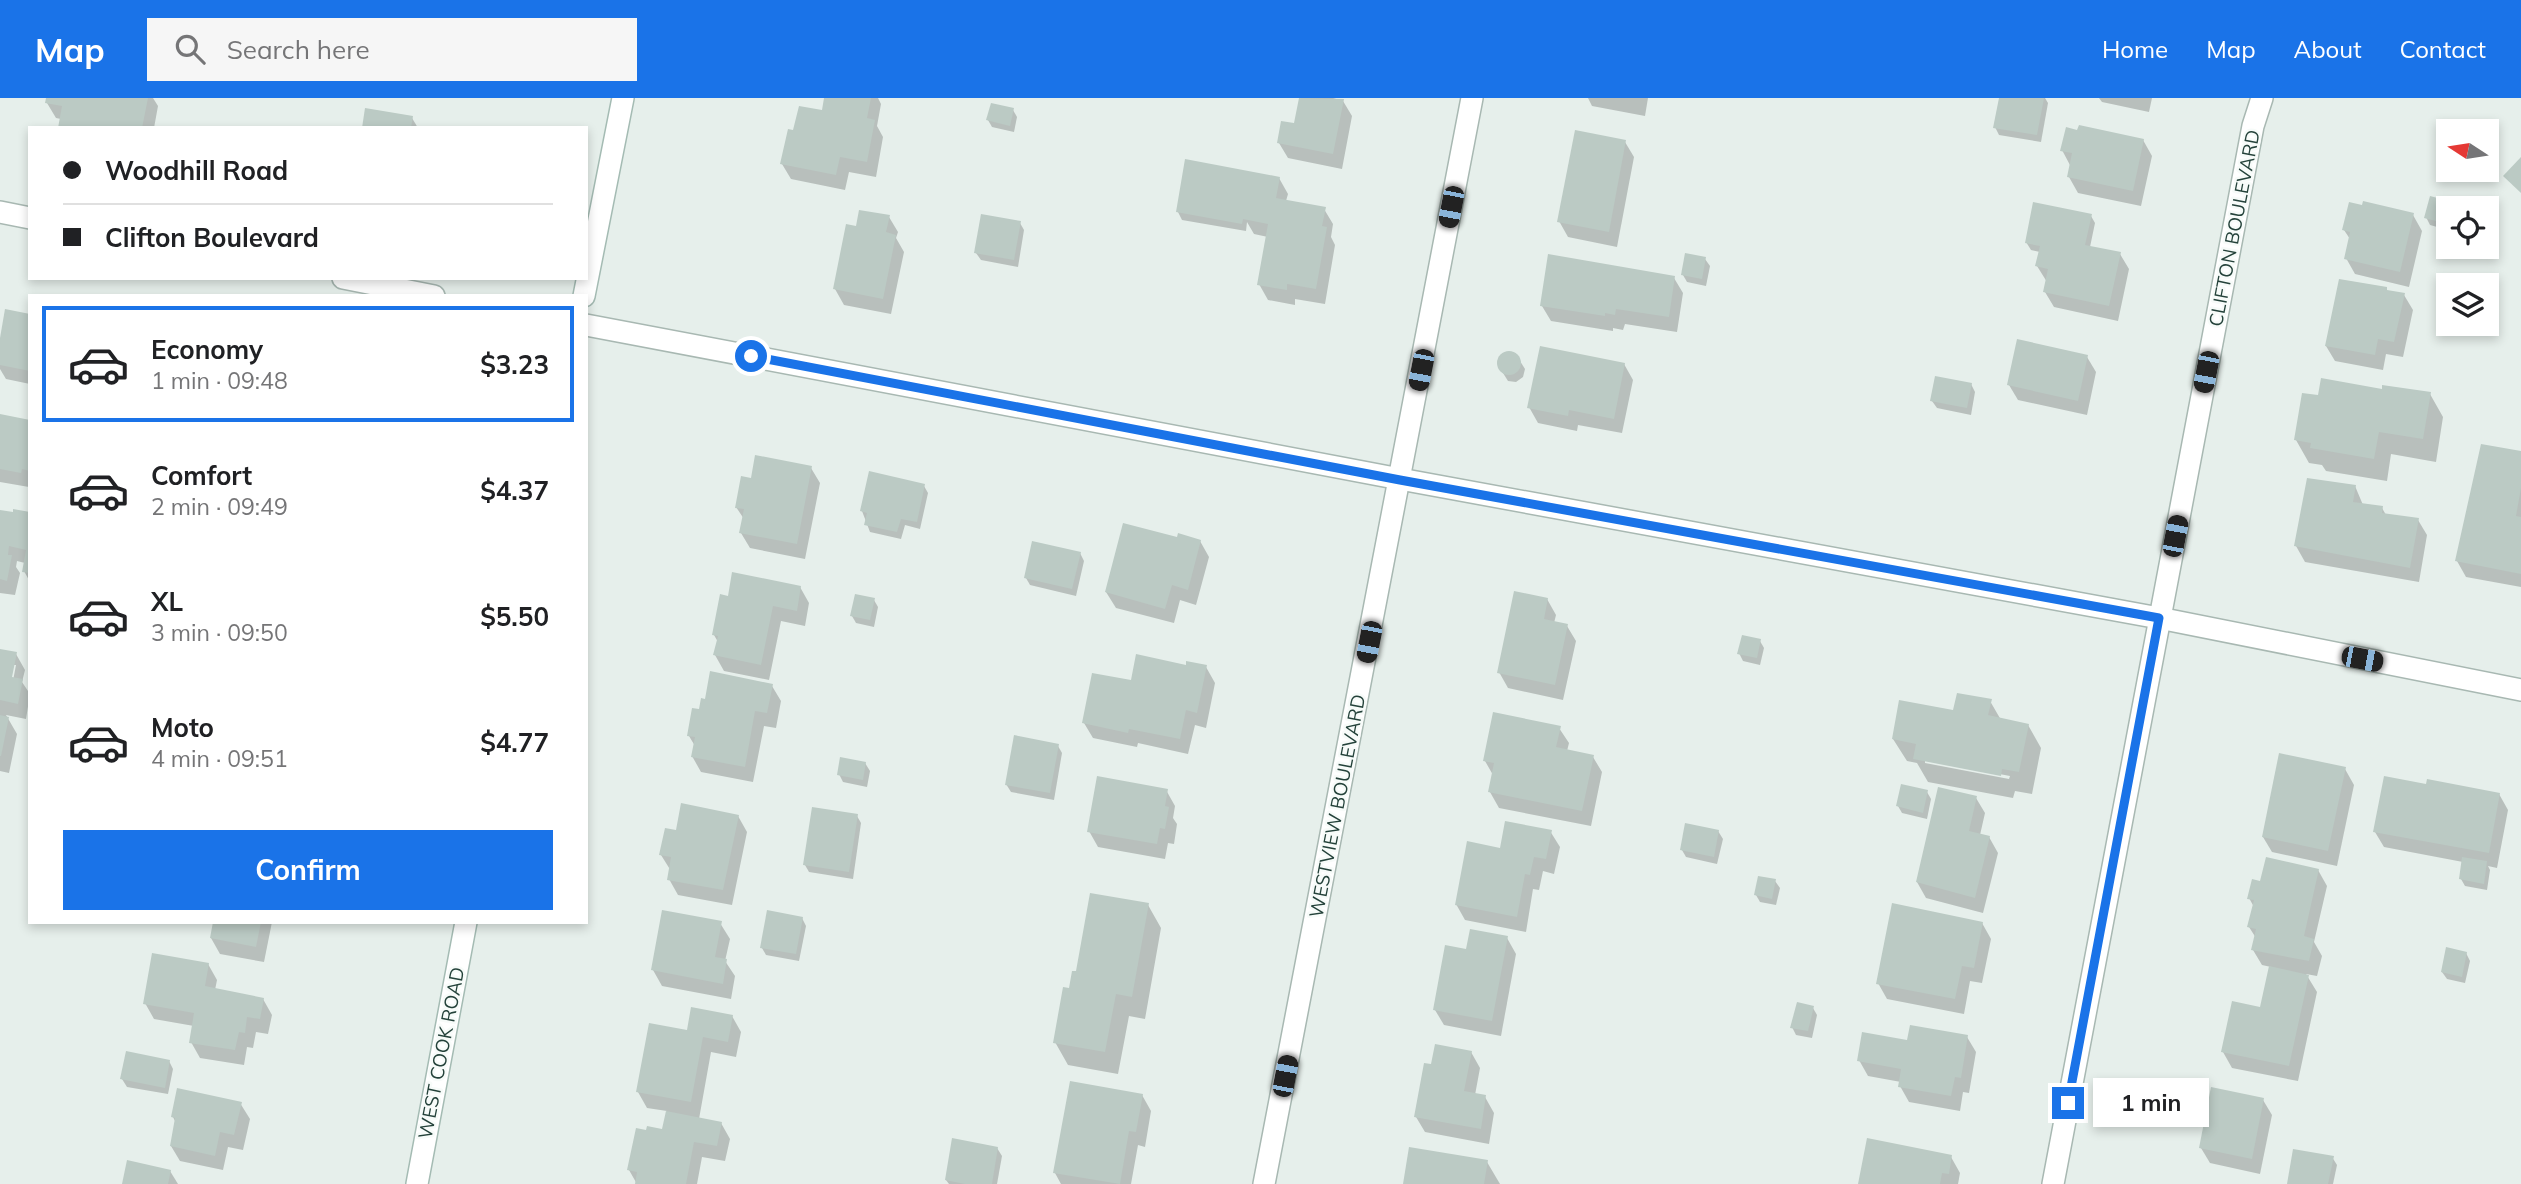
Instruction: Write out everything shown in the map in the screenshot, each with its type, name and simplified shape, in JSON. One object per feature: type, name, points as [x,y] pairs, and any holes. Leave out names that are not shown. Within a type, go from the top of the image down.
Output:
[{"type":"street","points":[[588,275],[622,98]]},
{"type":"street","name":"WESTVIEW BOULEVARD","points":[[1264,1184],[1472,98]]},
{"type":"street","name":"CLIFTON BOULEVARD","points":[[2053,1184],[2253,126],[2262,98]]},
{"type":"street","points":[[0,212],[28,218]]},
{"type":"street","points":[[353,280],[424,294]]},
{"type":"street","points":[[588,325],[1400,480],[2159,618],[2521,690]]},
{"type":"street","name":"WEST COOK ROAD","points":[[416,1184],[466,924]]},
{"type":"building","points":[[46,98],[148,98],[142,126],[58,126],[62,106],[45,103]]},
{"type":"building","points":[[824,98],[871,98],[867,118],[875,120],[867,162],[840,157],[836,175],[780,164],[788,129],[793,130],[799,106],[822,110]]},
{"type":"building","points":[[1299,98],[1344,99],[1333,154],[1277,143],[1281,121],[1294,123]]},
{"type":"building","points":[[1999,98],[2044,98],[2037,135],[1993,128]]},
{"type":"building","points":[[991,103],[1014,108],[1010,126],[986,120]]},
{"type":"building","points":[[365,108],[413,116],[411,126],[362,126]]},
{"type":"building","points":[[2079,125],[2144,139],[2133,191],[2067,177],[2072,153],[2060,151],[2066,127],[2077,130]]},
{"type":"building","points":[[1575,130],[1626,140],[1609,232],[1557,222]]},
{"type":"building","points":[[2521,157],[2521,193],[2503,176]]},
{"type":"building","points":[[1185,159],[1280,177],[1276,198],[1326,207],[1322,226],[1327,227],[1316,289],[1287,284],[1287,290],[1257,285],[1268,224],[1243,219],[1242,224],[1176,212]]},
{"type":"building","points":[[2430,196],[2436,198],[2436,221],[2424,218]]},
{"type":"building","points":[[2363,201],[2414,213],[2400,272],[2344,259],[2350,232],[2342,230],[2349,202],[2362,205]]},
{"type":"building","points":[[2033,202],[2092,214],[2085,245],[2121,252],[2109,306],[2043,292],[2048,269],[2035,266],[2040,246],[2025,243]]},
{"type":"building","points":[[859,210],[890,215],[886,232],[896,235],[883,299],[833,289],[846,224],[856,226]]},
{"type":"building","points":[[981,214],[1021,221],[1014,260],[974,253]]},
{"type":"building","points":[[1685,253],[1706,257],[1702,279],[1681,275]]},
{"type":"building","points":[[1548,254],[1675,276],[1669,317],[1616,309],[1615,315],[1605,313],[1605,316],[1540,306]]},
{"type":"building","points":[[2339,279],[2387,287],[2387,290],[2405,293],[2394,342],[2378,339],[2375,355],[2325,346]]},
{"type":"building","points":[[5,309],[28,314],[28,371],[0,365],[0,338]]},
{"type":"building","points":[[2017,339],[2088,355],[2078,401],[2007,385]]},
{"type":"building","points":[[1540,346],[1625,363],[1614,419],[1569,410],[1568,416],[1527,408]]},
{"type":"building","points":[[1509,351],[1518,354],[1521,363],[1518,372],[1509,375],[1500,372],[1497,363],[1500,354]]},
{"type":"building","points":[[1935,376],[1972,383],[1967,408],[1930,401]]},
{"type":"building","points":[[2321,378],[2382,389],[2382,385],[2431,392],[2423,439],[2379,432],[2374,459],[2310,448],[2311,443],[2294,440],[2302,393],[2318,395]]},
{"type":"building","points":[[0,414],[28,420],[28,470],[22,469],[21,473],[0,469]]},
{"type":"building","points":[[2481,444],[2521,451],[2521,488],[2516,516],[2521,517],[2521,574],[2455,561]]},
{"type":"building","points":[[755,455],[812,466],[797,544],[739,533],[744,509],[735,508],[741,476],[751,478]]},
{"type":"building","points":[[869,471],[925,484],[917,522],[901,519],[897,532],[864,525],[867,513],[860,511]]},
{"type":"building","points":[[2307,478],[2356,485],[2353,502],[2383,506],[2382,513],[2419,518],[2410,568],[2294,546]]},
{"type":"building","points":[[13,509],[28,512],[28,573],[22,572],[26,550],[9,546],[8,555],[12,555],[7,581],[0,579],[0,510],[13,512]]},
{"type":"building","points":[[1123,523],[1177,537],[1178,533],[1201,540],[1188,590],[1172,585],[1165,609],[1105,592]]},
{"type":"building","points":[[1032,541],[1081,552],[1072,589],[1024,578]]},
{"type":"building","points":[[732,572],[801,586],[797,611],[773,606],[761,665],[713,655],[718,636],[712,635],[720,594],[728,596]]},
{"type":"building","points":[[1514,591],[1548,598],[1544,619],[1568,624],[1555,685],[1497,673]]},
{"type":"building","points":[[855,594],[875,598],[870,620],[850,616]]},
{"type":"building","points":[[1742,635],[1761,639],[1757,658],[1737,654]]},
{"type":"building","points":[[0,649],[17,652],[12,677],[23,679],[18,704],[0,700]]},
{"type":"building","points":[[1136,654],[1186,665],[1186,661],[1207,665],[1197,713],[1186,710],[1180,739],[1129,729],[1128,733],[1082,723],[1092,673],[1131,680]]},
{"type":"building","points":[[710,671],[773,684],[767,713],[755,711],[745,767],[691,757],[695,737],[687,736],[692,708],[699,709],[701,698],[705,699]]},
{"type":"building","points":[[1957,693],[1992,699],[1988,715],[2029,724],[2019,772],[2002,769],[2001,776],[1913,759],[1916,744],[1892,739],[1899,700],[1953,710]]},
{"type":"building","points":[[1493,712],[1561,726],[1556,747],[1594,755],[1582,811],[1488,792],[1494,763],[1483,761]]},
{"type":"building","points":[[0,715],[9,717],[1,756],[0,756]]},
{"type":"building","points":[[1014,735],[1059,744],[1050,793],[1005,785]]},
{"type":"building","points":[[2279,753],[2346,767],[2328,851],[2262,837]]},
{"type":"building","points":[[840,757],[866,762],[863,780],[837,775]]},
{"type":"building","points":[[1097,776],[1168,789],[1165,806],[1169,807],[1165,829],[1160,828],[1157,844],[1087,832]]},
{"type":"building","points":[[2384,776],[2426,784],[2427,779],[2500,793],[2489,853],[2373,832]]},
{"type":"building","points":[[1901,784],[1928,790],[1923,813],[1896,806]]},
{"type":"building","points":[[1938,787],[1977,796],[1969,831],[1990,836],[1975,898],[1916,882]]},
{"type":"building","points":[[681,803],[739,815],[723,890],[667,880],[671,857],[659,855],[665,828],[676,830]]},
{"type":"building","points":[[812,807],[858,814],[849,872],[803,865]]},
{"type":"building","points":[[1505,821],[1552,830],[1546,859],[1534,857],[1530,875],[1525,874],[1517,917],[1455,905],[1467,841],[1500,848]]},
{"type":"building","points":[[1685,823],[1719,830],[1714,857],[1680,850]]},
{"type":"building","points":[[2266,857],[2319,869],[2304,936],[2314,939],[2309,961],[2251,950],[2256,929],[2247,927],[2254,900],[2247,899],[2252,879],[2260,881]]},
{"type":"building","points":[[2462,857],[2487,861],[2484,884],[2459,879]]},
{"type":"building","points":[[1758,876],[1776,879],[1772,899],[1754,895]]},
{"type":"building","points":[[1090,893],[1149,903],[1132,997],[1116,994],[1105,1052],[1053,1043],[1063,987],[1069,988],[1072,971],[1076,971]]},
{"type":"building","points":[[1892,903],[1983,922],[1974,968],[1962,966],[1955,999],[1876,984]]},
{"type":"building","points":[[662,910],[722,921],[715,957],[727,959],[723,984],[651,970]]},
{"type":"building","points":[[767,910],[803,917],[796,954],[760,948]]},
{"type":"building","points":[[213,924],[261,924],[256,947],[210,938]]},
{"type":"building","points":[[1470,929],[1508,936],[1492,1021],[1433,1010],[1445,945],[1466,949]]},
{"type":"building","points":[[2446,947],[2467,952],[2462,977],[2441,972]]},
{"type":"building","points":[[152,953],[209,963],[205,986],[264,998],[260,1019],[247,1017],[245,1033],[239,1032],[235,1050],[189,1043],[194,1013],[143,1004]]},
{"type":"building","points":[[2269,966],[2309,975],[2289,1066],[2221,1052],[2232,1001],[2260,1007]]},
{"type":"building","points":[[1797,1002],[1814,1006],[1808,1031],[1790,1028]]},
{"type":"building","points":[[691,1007],[733,1015],[728,1042],[703,1037],[691,1102],[636,1092],[649,1023],[687,1030]]},
{"type":"building","points":[[1910,1025],[1968,1035],[1961,1078],[1955,1077],[1951,1096],[1898,1087],[1901,1069],[1857,1061],[1862,1032],[1907,1040]]},
{"type":"building","points":[[1435,1044],[1472,1051],[1464,1091],[1486,1095],[1481,1129],[1414,1117],[1424,1063],[1431,1064]]},
{"type":"building","points":[[126,1051],[170,1060],[165,1088],[120,1079]]},
{"type":"building","points":[[1070,1081],[1143,1094],[1136,1132],[1129,1131],[1120,1184],[1053,1173]]},
{"type":"building","points":[[2211,1087],[2264,1098],[2252,1159],[2199,1148]]},
{"type":"building","points":[[177,1088],[242,1102],[234,1135],[220,1132],[215,1156],[170,1146],[175,1118],[171,1117]]},
{"type":"building","points":[[666,1111],[722,1122],[717,1146],[694,1142],[686,1184],[635,1184],[637,1172],[627,1170],[636,1128],[646,1130],[647,1126],[662,1129]]},
{"type":"building","points":[[952,1138],[998,1147],[992,1184],[965,1184],[945,1180]]},
{"type":"building","points":[[1867,1138],[1952,1155],[1949,1174],[1942,1173],[1940,1184],[1858,1184]]},
{"type":"building","points":[[1409,1147],[1488,1160],[1484,1184],[1403,1184]]},
{"type":"building","points":[[2293,1149],[2334,1156],[2328,1184],[2287,1184]]},
{"type":"building","points":[[127,1160],[171,1170],[168,1184],[122,1184]]},
{"type":"route","points":[[751,356],[1400,480],[2159,618],[2068,1103]]}]
